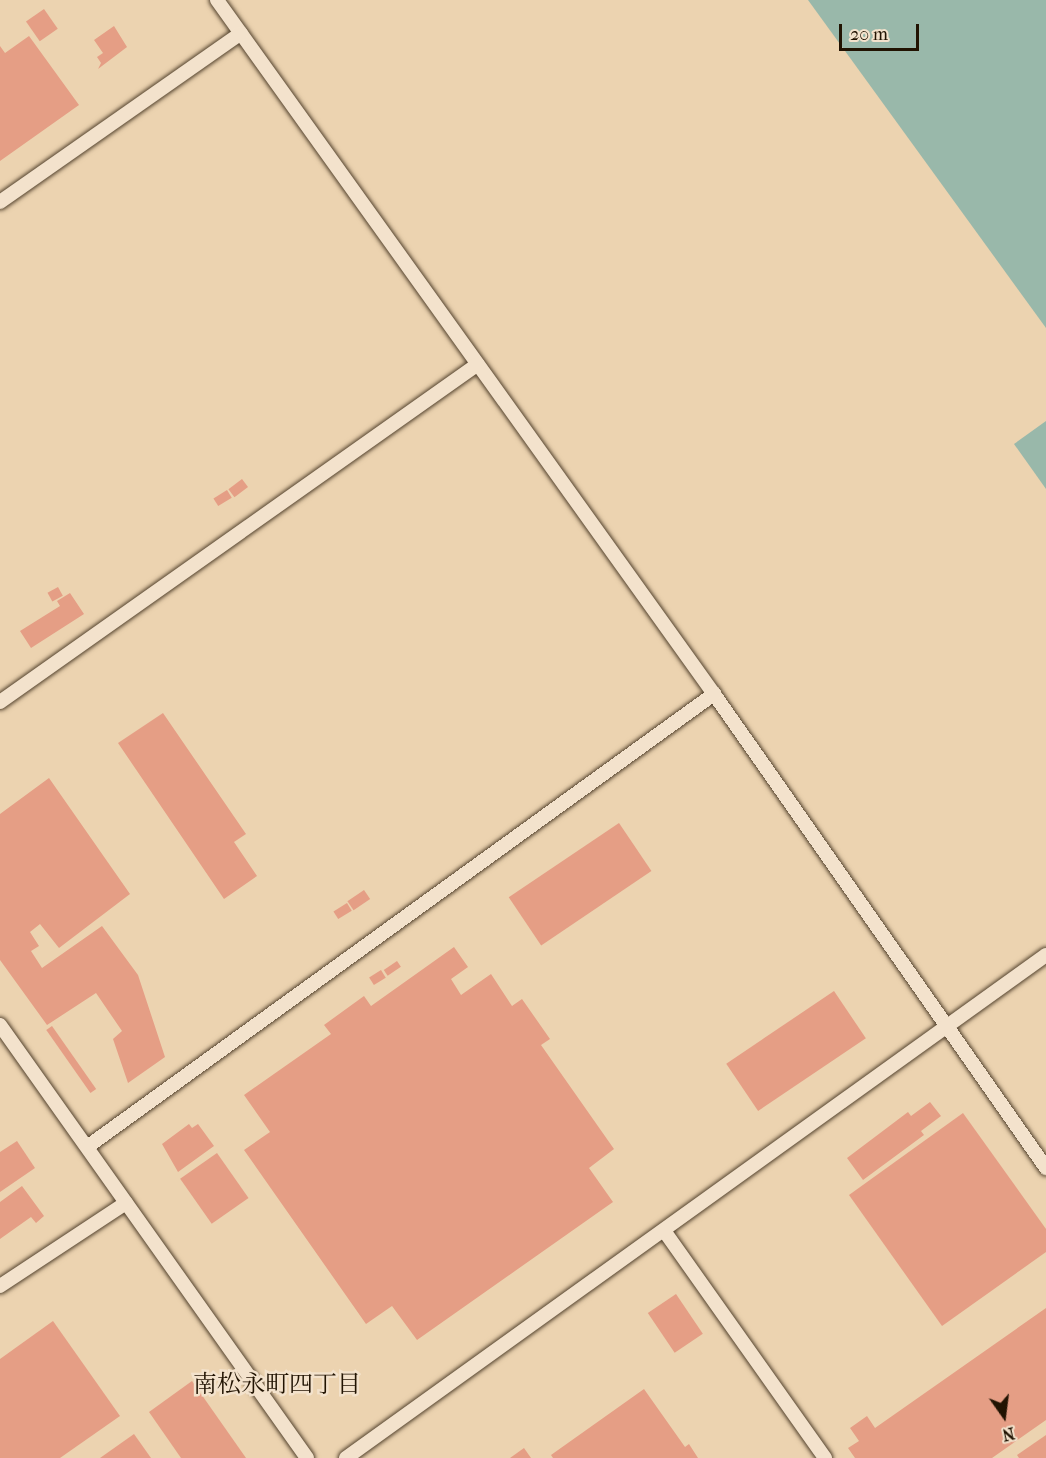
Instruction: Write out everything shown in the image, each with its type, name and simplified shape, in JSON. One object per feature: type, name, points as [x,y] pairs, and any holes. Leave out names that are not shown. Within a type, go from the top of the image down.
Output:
[{"type":"lane","points":[[218,0],[714,694],[1046,1168]]},
{"type":"lane","points":[[0,202],[241,33]]},
{"type":"lane","points":[[0,702],[478,364]]},
{"type":"lane","points":[[87,1147],[714,694]]},
{"type":"lane","points":[[346,1458],[665,1232],[1046,955]]},
{"type":"lane","points":[[0,1025],[307,1458]]},
{"type":"lane","points":[[0,1286],[126,1203]]},
{"type":"lane","points":[[665,1232],[825,1458]]},
{"type":"shaded area","points":[[808,0],[1046,0],[1046,328]]},
{"type":"shaded area","points":[[1046,421],[1046,489],[1014,444]]},
{"type":"building","points":[[44,9],[58,29],[40,41],[26,22]]},
{"type":"building","points":[[114,26],[127,47],[98,69],[101,63],[97,57],[103,53],[94,40]]},
{"type":"building","points":[[29,36],[79,105],[0,161],[0,46],[5,53]]},
{"type":"building","points":[[242,479],[248,487],[234,497],[228,489]]},
{"type":"building","points":[[227,490],[232,498],[218,506],[213,498]]},
{"type":"building","points":[[58,587],[63,596],[52,602],[48,593]]},
{"type":"building","points":[[70,593],[84,614],[31,648],[20,631],[60,606],[57,601]]},
{"type":"building","points":[[163,713],[246,834],[234,842],[257,876],[224,899],[118,743]]},
{"type":"building","points":[[49,778],[130,894],[59,948],[40,924],[30,932],[39,946],[31,951],[42,968],[102,926],[138,975],[165,1057],[128,1083],[113,1039],[122,1031],[96,993],[47,1025],[0,960],[0,814]]},
{"type":"building","points":[[619,823],[651,871],[541,945],[509,897]]},
{"type":"building","points":[[364,890],[370,899],[354,910],[347,901]]},
{"type":"building","points":[[347,903],[352,911],[338,919],[333,911]]},
{"type":"building","points":[[454,947],[468,967],[451,979],[461,995],[491,974],[512,1006],[522,999],[550,1039],[541,1045],[614,1149],[589,1168],[613,1202],[417,1340],[392,1306],[366,1324],[244,1150],[270,1132],[244,1095],[331,1034],[324,1025],[364,996],[371,1006]]},
{"type":"building","points":[[397,961],[401,967],[388,976],[384,970]]},
{"type":"building","points":[[381,970],[386,978],[374,985],[369,977]]},
{"type":"building","points":[[834,991],[866,1038],[758,1111],[726,1064]]},
{"type":"building","points":[[52,1026],[96,1089],[90,1093],[46,1030]]},
{"type":"building","points":[[930,1102],[941,1116],[921,1131],[924,1135],[863,1180],[847,1158],[908,1112],[911,1116]]},
{"type":"building","points":[[963,1113],[1046,1229],[1046,1252],[942,1326],[849,1195]]},
{"type":"building","points":[[189,1124],[192,1128],[198,1124],[214,1146],[178,1172],[162,1144]]},
{"type":"building","points":[[17,1141],[35,1168],[0,1192],[0,1152]]},
{"type":"building","points":[[217,1153],[249,1198],[212,1224],[180,1179]]},
{"type":"building","points":[[22,1186],[44,1216],[36,1223],[31,1217],[0,1239],[0,1202]]},
{"type":"building","points":[[676,1294],[703,1334],[675,1353],[648,1313]]},
{"type":"building","points":[[1046,1308],[1046,1420],[992,1458],[855,1458],[848,1448],[859,1441],[850,1428],[867,1416],[875,1428]]},
{"type":"building","points":[[53,1321],[120,1416],[60,1458],[0,1458],[0,1359]]},
{"type":"building","points":[[192,1381],[246,1458],[181,1458],[149,1412]]},
{"type":"building","points":[[644,1389],[685,1447],[689,1444],[698,1458],[553,1458],[551,1455]]},
{"type":"building","points":[[134,1434],[151,1458],[100,1458]]},
{"type":"building","points":[[1046,1435],[1046,1458],[1019,1458],[1017,1455]]},
{"type":"building","points":[[524,1448],[531,1458],[510,1458]]},
{"type":"district","name":"南松永町四丁目","points":[[277,1385]]}]
